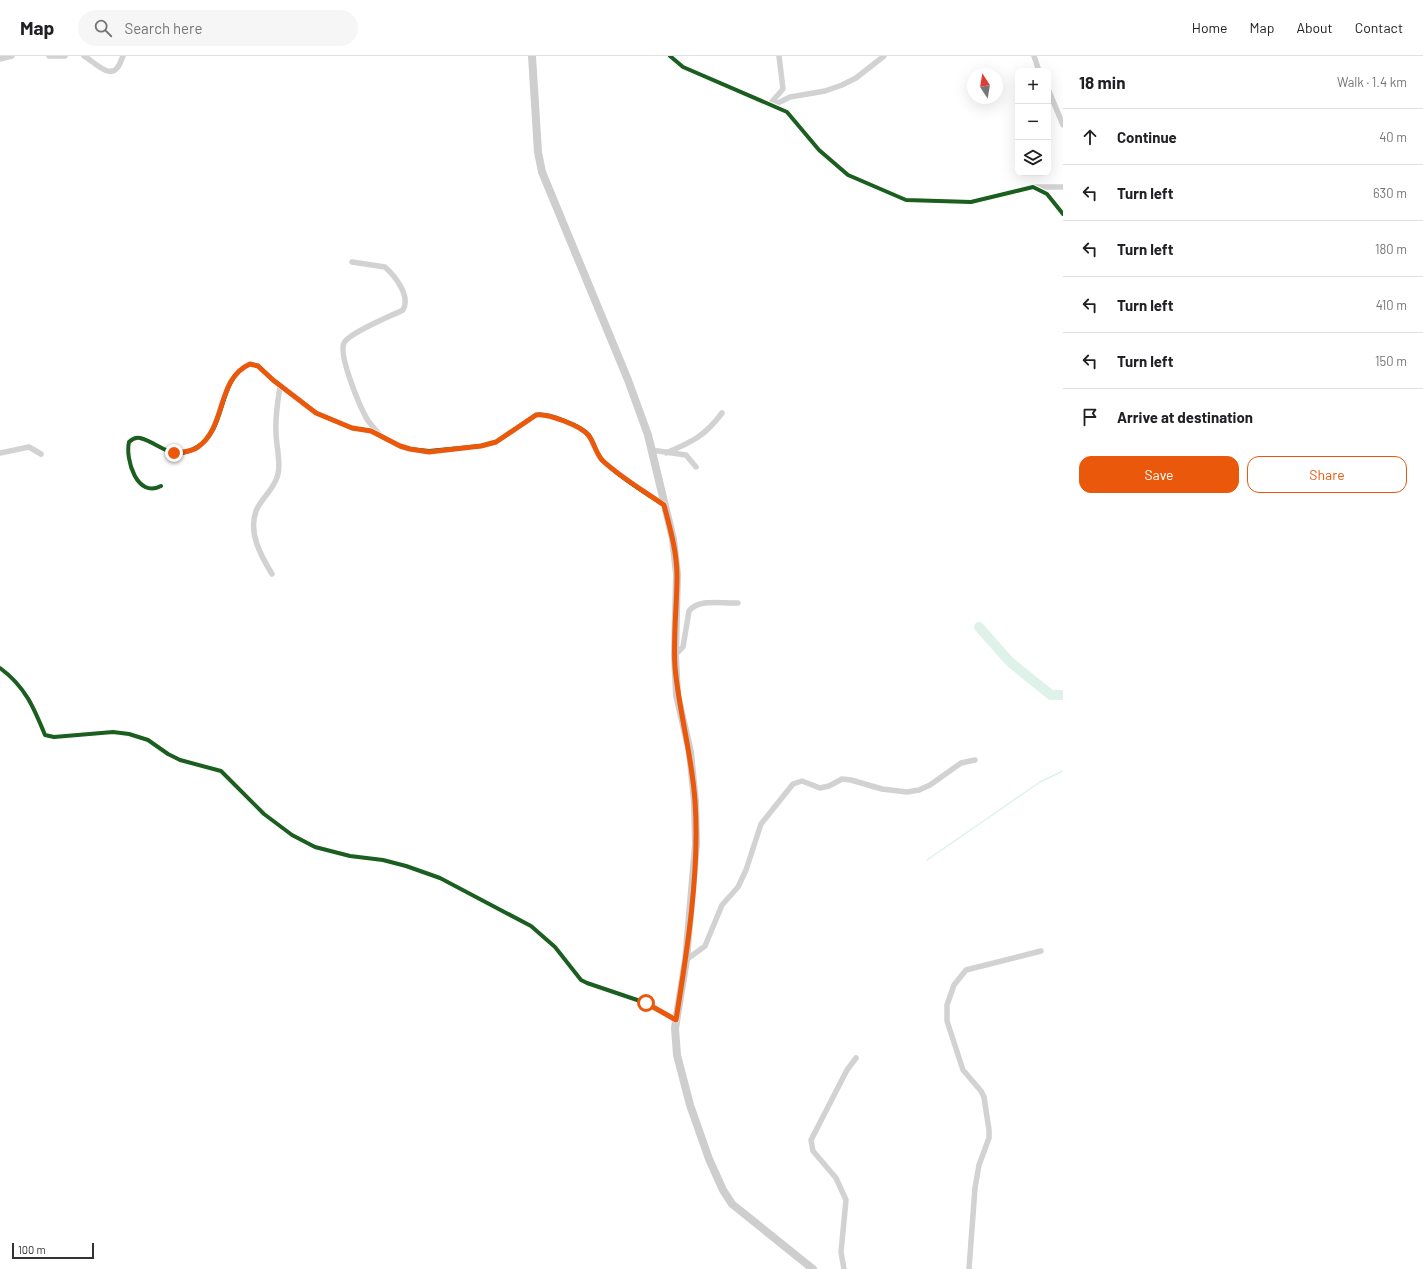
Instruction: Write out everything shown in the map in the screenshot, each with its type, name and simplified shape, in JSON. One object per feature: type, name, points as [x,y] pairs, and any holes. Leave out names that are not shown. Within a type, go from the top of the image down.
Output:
[{"type":"main road","points":[[532,56],[538,152],[542,172],[628,380],[648,435],[672,539],[677,574],[674,655],[677,695],[690,752],[695,802],[696,844],[686,960],[676,1020],[677,1055],[690,1105],[723,1190],[732,1204],[813,1269]]},
{"type":"street","points":[[0,59],[12,56]]},
{"type":"street","points":[[48,56],[65,56]]},
{"type":"street","points":[[84,56],[106,71],[117,69],[123,56]]},
{"type":"street","points":[[670,56],[683,67],[786,112],[819,150],[848,175],[906,200],[971,202],[1033,187],[1063,187]]},
{"type":"street","points":[[771,105],[783,89],[778,56]]},
{"type":"street","points":[[771,105],[790,97],[825,92],[842,85],[856,78],[884,56]]},
{"type":"street","points":[[1035,56],[1038,68]]},
{"type":"street","points":[[1051,96],[1063,125]]},
{"type":"street","points":[[1033,187],[1047,194],[1063,214]]},
{"type":"street","points":[[352,262],[385,267],[397,282],[405,300],[403,310],[357,333],[344,342],[342,349],[347,369],[367,419],[383,438]]},
{"type":"street","points":[[161,486],[155,490],[149,489],[135,478],[129,459],[128,446],[132,439],[139,437],[174,453],[188,451],[198,447],[214,430],[223,400],[235,374],[250,364],[258,366],[280,386],[316,413],[352,428],[371,431],[400,446],[429,452],[481,446],[496,442],[536,415],[549,415],[586,433],[602,459],[640,489],[664,505]]},
{"type":"street","points":[[272,574],[261,555],[255,540],[254,524],[256,511],[268,495],[278,473],[276,419],[280,386]]},
{"type":"street","points":[[666,453],[698,438],[712,426],[722,413]]},
{"type":"street","points":[[0,452],[29,447],[41,454]]},
{"type":"street","points":[[652,450],[686,455],[696,467]]},
{"type":"street","points":[[674,655],[683,647],[689,611],[692,606],[698,604],[738,603]]},
{"type":"street","points":[[0,668],[10,676],[30,699],[45,735],[54,737],[113,732],[129,734],[148,740],[168,754],[180,760],[220,771],[264,814],[292,835],[315,847],[350,856],[383,860],[406,866],[440,878],[531,926],[555,947],[581,980],[646,1003],[676,1020]]},
{"type":"street","points":[[686,960],[705,946],[722,905],[738,887],[746,870],[761,824],[793,784],[802,781],[820,788],[829,786],[842,779],[851,780],[882,789],[907,792],[919,790],[930,785],[961,763],[975,760]]},
{"type":"street","points":[[969,1269],[975,1188],[979,1165],[989,1138],[989,1130],[984,1097],[981,1091],[963,1070],[947,1021],[947,1006],[954,985],[960,974],[966,970],[998,960],[1041,951]]},
{"type":"street","points":[[844,1269],[841,1252],[846,1200],[836,1178],[813,1151],[811,1140],[847,1070],[856,1058]]},
{"type":"waterway","points":[[979,627],[1010,662],[1051,695],[1063,695]]},
{"type":"waterway","points":[[927,860],[1040,782],[1063,771]]},
{"type":"cycle path","points":[[670,56],[683,67],[787,112],[819,150],[848,175],[906,200],[971,202],[1033,187],[1047,194],[1063,214]]},
{"type":"cycle path","points":[[161,486],[153,489],[145,487],[139,482],[131,467],[128,449],[129,442],[134,438],[140,438],[173,453],[180,453],[197,447],[207,439],[214,429],[226,392],[232,381],[239,371],[250,364],[258,366],[273,380],[316,413],[352,428],[371,431],[400,446],[410,449],[429,451],[481,446],[496,442],[536,415],[556,418],[585,431],[589,435],[602,460],[632,484],[664,505]]},
{"type":"cycle path","points":[[0,668],[16,682],[28,698],[45,735],[54,737],[113,732],[129,734],[148,740],[168,754],[180,760],[221,771],[264,814],[292,835],[315,847],[350,856],[383,860],[406,866],[440,878],[531,926],[555,947],[581,980],[646,1003],[676,1020]]},
{"type":"route","points":[[174,453],[188,451],[198,447],[214,430],[223,400],[235,374],[243,367],[250,364],[258,366],[273,380],[316,413],[352,428],[371,431],[400,446],[410,449],[429,452],[481,446],[496,442],[536,415],[549,415],[586,433],[602,459],[640,489],[664,505],[672,539],[677,574],[677,609],[674,655],[677,695],[690,752],[695,802],[696,844],[686,960],[676,1020],[646,1003]]}]
